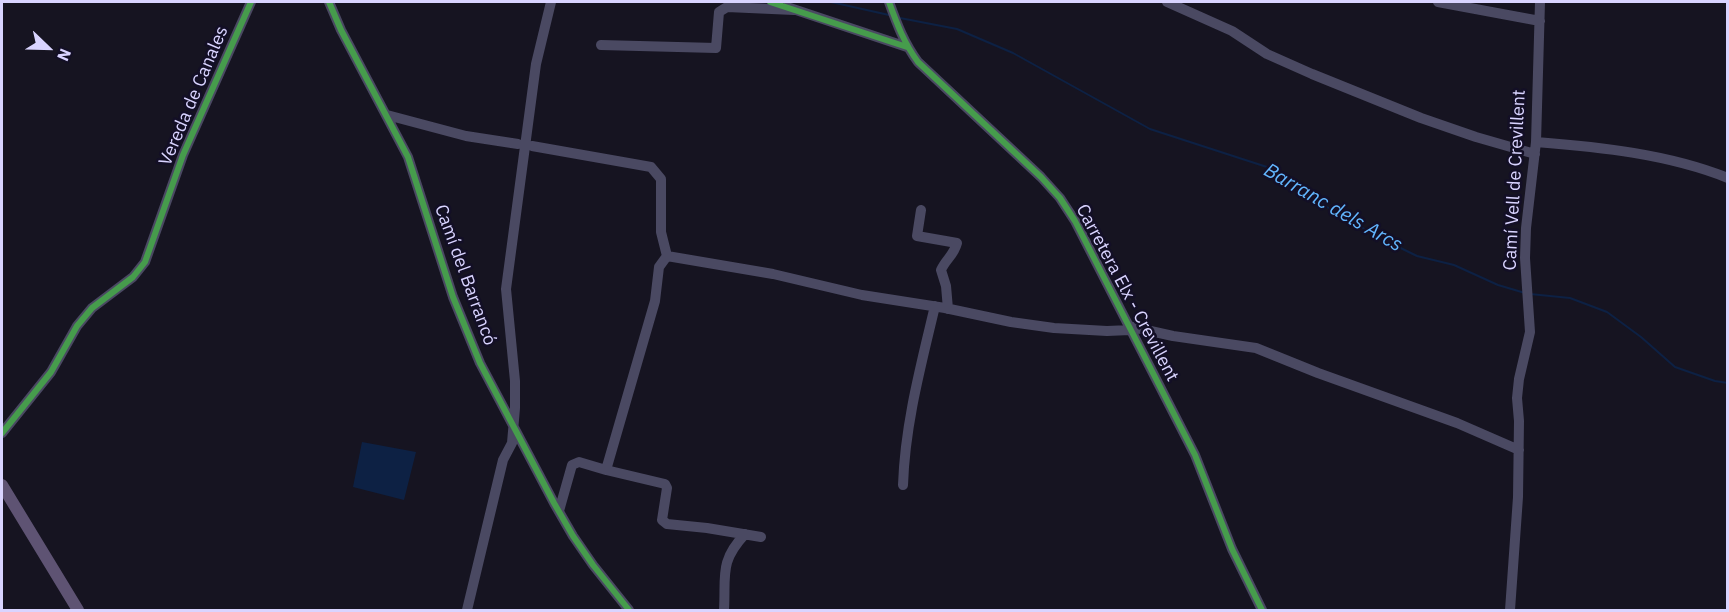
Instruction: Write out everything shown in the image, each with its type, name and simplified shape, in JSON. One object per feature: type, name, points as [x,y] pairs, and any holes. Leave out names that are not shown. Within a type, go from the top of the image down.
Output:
[{"type":"main road","points":[[2,485],[78,610]]},
{"type":"street","name":"Vereda de Canales","points":[[2,433],[51,372],[77,326],[93,308],[133,278],[145,262],[183,155],[251,2]]},
{"type":"street","name":"Camí del Barrancó","points":[[328,2],[408,157],[453,297],[480,363],[559,511],[592,565],[629,610]]},
{"type":"street","points":[[467,610],[503,460],[512,443],[515,381],[506,289],[536,64],[551,2]]},
{"type":"street","points":[[770,2],[907,46]]},
{"type":"street","name":"Carretera Elx - Crevillent","points":[[889,2],[897,26],[918,62],[1041,177],[1060,198],[1075,221],[1195,455],[1232,549],[1262,610]]},
{"type":"street","points":[[1167,2],[1232,31],[1267,54],[1312,74],[1421,118],[1535,154]]},
{"type":"street","points":[[1438,2],[1540,21]]},
{"type":"street","name":"Camí Vell de Crevillent","points":[[1510,610],[1518,497],[1517,398],[1530,332],[1525,258],[1526,228],[1536,142],[1540,2]]},
{"type":"street","points":[[601,45],[716,48],[718,12],[728,7],[794,9]]},
{"type":"street","points":[[387,115],[466,136],[519,144]]},
{"type":"street","points":[[1536,142],[1588,146],[1671,161],[1728,178]]},
{"type":"street","points":[[532,146],[651,166],[661,179],[661,232],[667,256]]},
{"type":"street","points":[[921,210],[917,236],[957,243],[954,255],[945,262],[941,270],[946,286],[948,309]]},
{"type":"street","points":[[667,256],[773,274],[862,295],[1054,328],[1107,331],[1129,328],[1256,348],[1457,423],[1519,450]]},
{"type":"street","points":[[606,470],[655,301],[659,267],[667,256]]},
{"type":"street","points":[[903,484],[904,455],[913,402],[935,306]]},
{"type":"street","points":[[559,511],[572,465],[579,462],[665,484],[667,488],[662,520],[668,524],[761,537]]},
{"type":"street","points":[[724,610],[724,567],[732,548],[745,534]]},
{"type":"water","points":[[362,442],[416,452],[404,500],[353,487]]},
{"type":"waterway","name":"Barranc dels Arcs","points":[[831,2],[889,15]]},
{"type":"waterway","name":"Barranc dels Arcs","points":[[900,18],[957,29],[1013,53],[1150,129],[1270,168],[1327,207],[1378,237],[1417,256],[1454,265],[1498,285],[1525,293]]},
{"type":"waterway","name":"Barranc dels Arcs","points":[[1530,294],[1570,298],[1607,312],[1641,337],[1675,367],[1715,381],[1728,383]]},
{"type":"cycle path","points":[[2,433],[51,372],[77,326],[92,308],[133,277],[145,262],[183,155],[251,2]]},
{"type":"cycle path","points":[[329,2],[341,30],[408,157],[453,297],[480,363],[573,536],[629,610]]},
{"type":"cycle path","points":[[770,2],[907,47]]},
{"type":"cycle path","points":[[889,2],[898,26],[918,62],[1041,177],[1060,198],[1075,221],[1195,455],[1232,549],[1262,610]]}]
